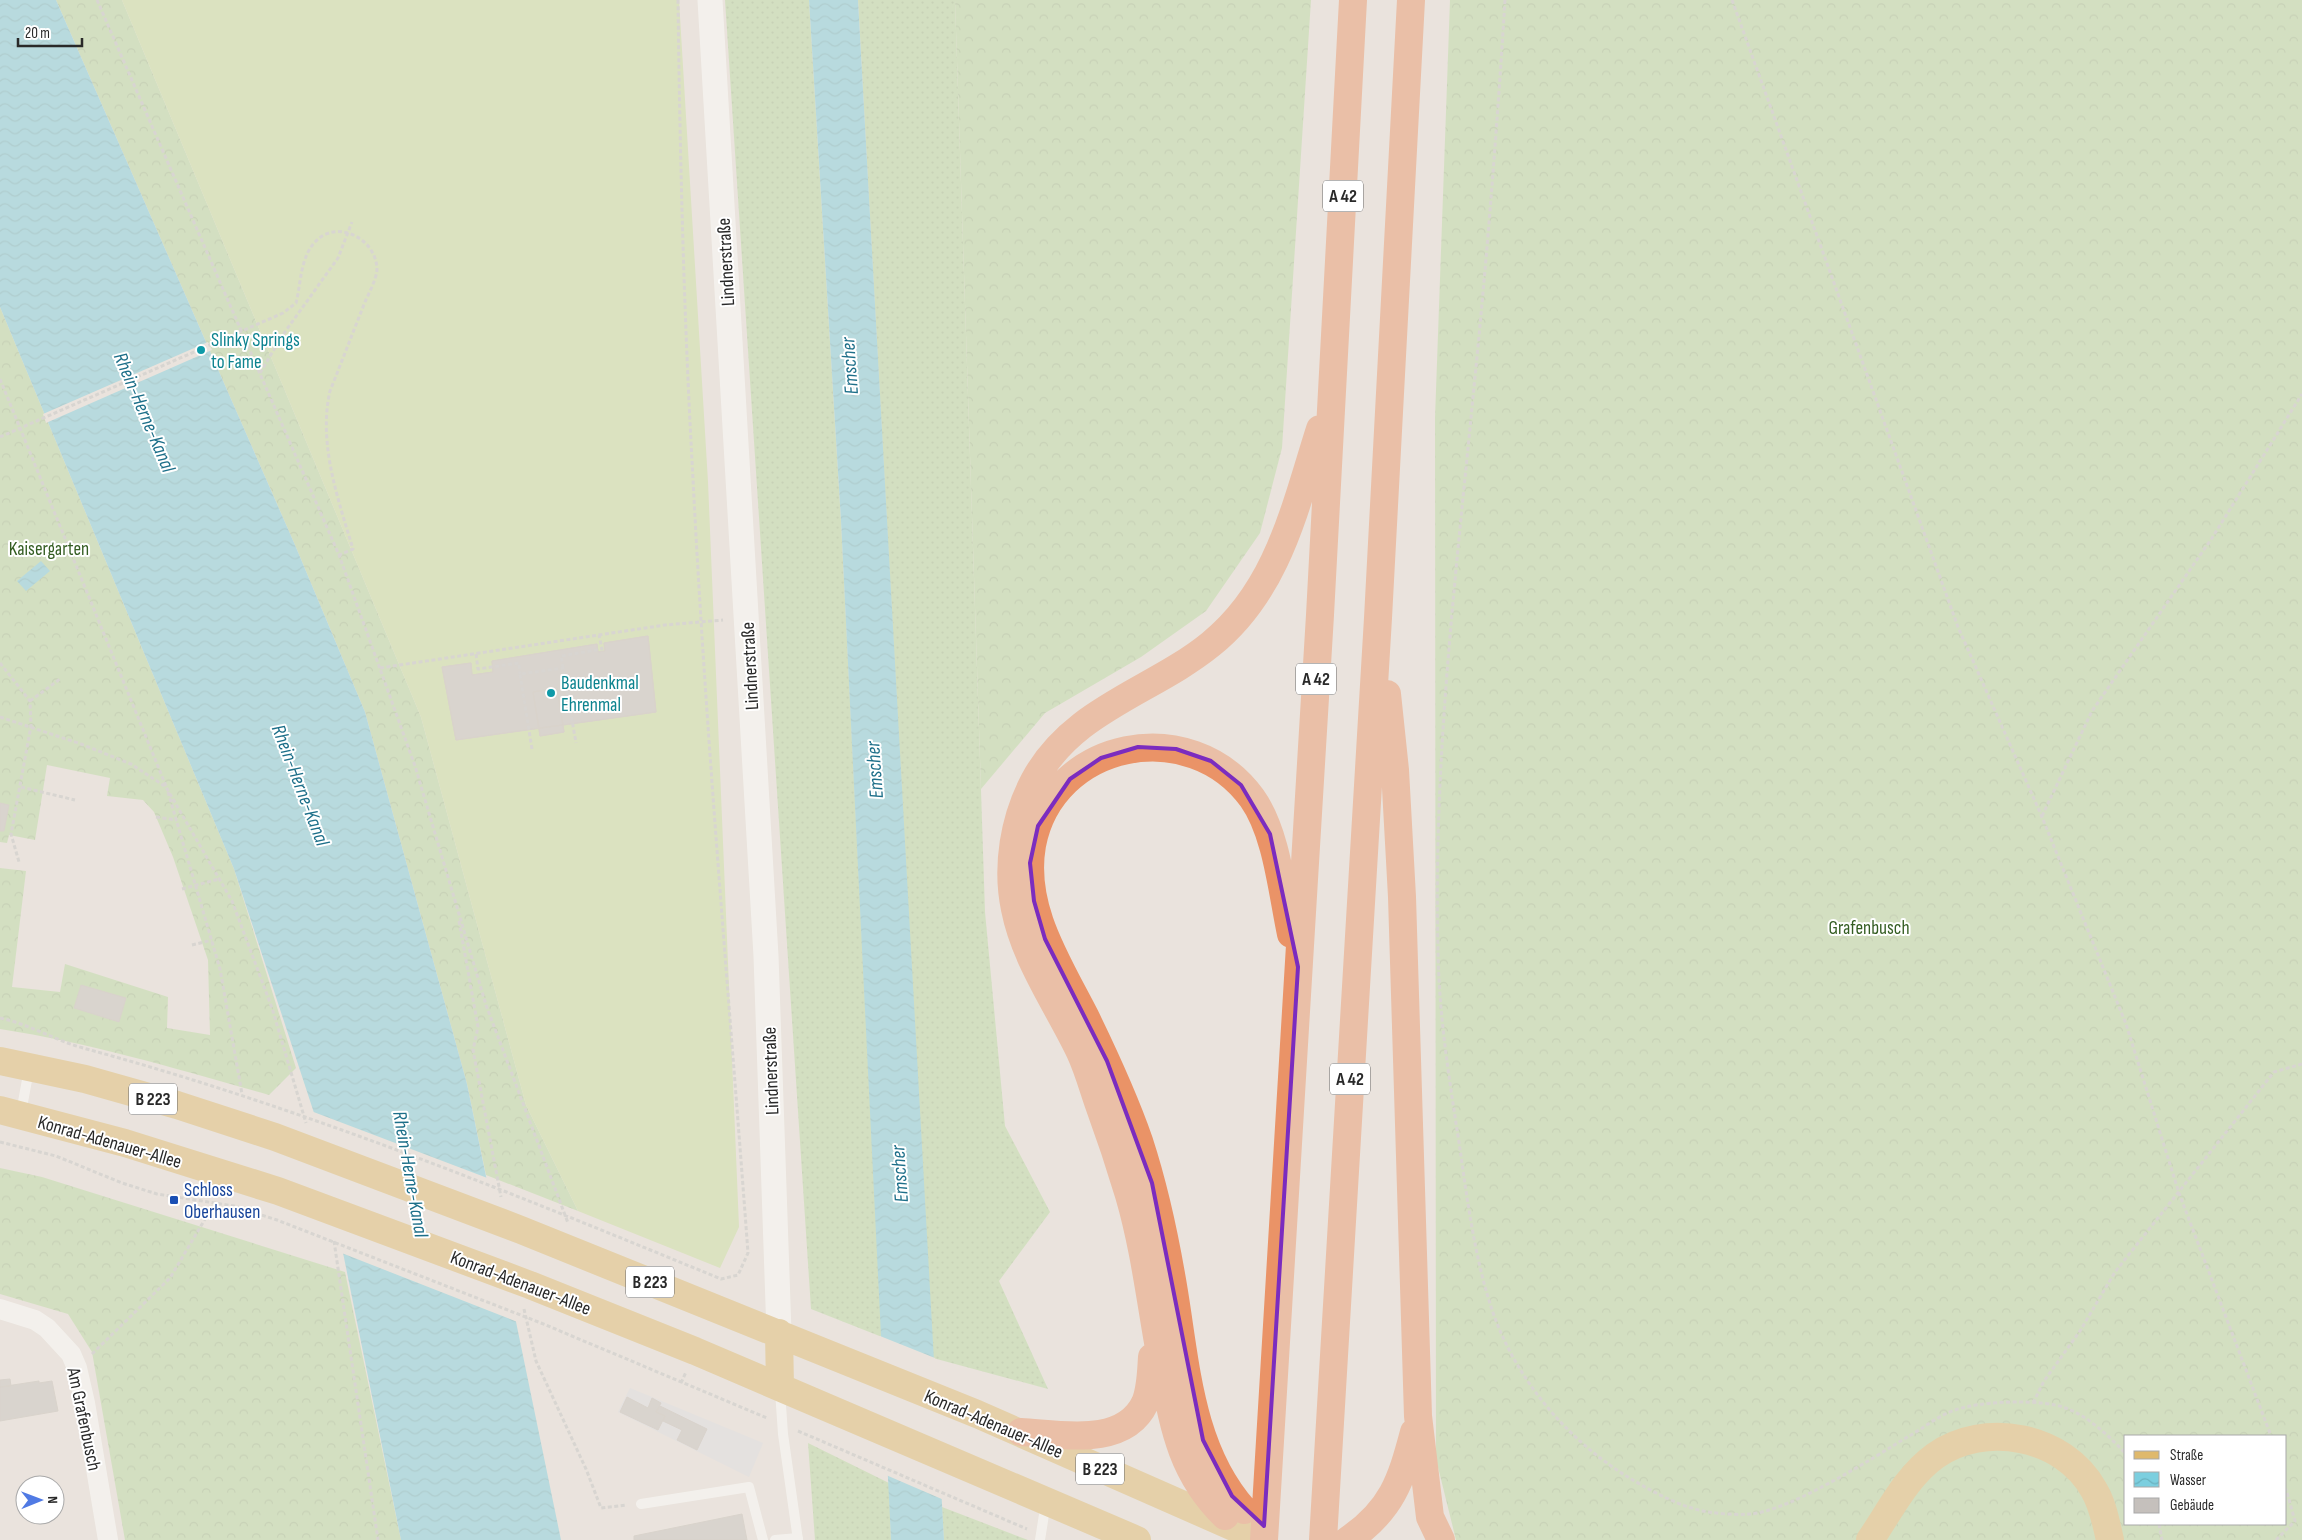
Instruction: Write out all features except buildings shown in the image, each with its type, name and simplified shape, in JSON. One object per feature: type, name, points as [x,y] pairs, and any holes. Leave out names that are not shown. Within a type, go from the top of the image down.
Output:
[{"type":"highway","name":"A 42","points":[[1242,1530],[1298,967],[1353,0]]},
{"type":"highway","name":"A 42","points":[[1323,1540],[1378,618],[1411,0]]},
{"type":"highway","points":[[1242,1530],[1204,1494],[1195,1480],[1176,1436],[1130,1199],[1082,1057],[1021,933],[1014,907],[1011,881],[1012,855],[1016,829],[1024,803],[1035,780],[1066,738],[1086,720],[1108,706],[1189,661],[1235,622],[1254,599],[1270,573],[1283,546],[1332,392]]},
{"type":"highway","points":[[1378,618],[1395,770],[1402,897],[1418,1416],[1430,1516],[1442,1540]]},
{"type":"highway","points":[[1242,1530],[1222,1481],[1205,1447],[1197,1420],[1163,1231],[1138,1140],[1106,1061],[1053,957],[1037,914],[1031,882],[1033,844],[1038,826],[1057,793],[1077,773],[1101,758],[1138,747],[1157,746],[1194,754],[1227,772],[1253,799],[1270,834],[1298,967]]},
{"type":"highway","points":[[1021,1432],[1090,1435],[1112,1432],[1126,1425],[1138,1414],[1145,1402],[1149,1388],[1152,1313]]},
{"type":"highway","points":[[1353,1536],[1377,1516],[1397,1488],[1405,1469],[1418,1416]]},
{"type":"main road","name":"Konrad-Adenauer-Allee","points":[[0,1061],[29,1066],[177,1105],[274,1137],[521,1230],[814,1347],[1021,1432],[1179,1504],[1242,1530],[1283,1540]]},
{"type":"main road","name":"Konrad-Adenauer-Allee","points":[[10,1112],[125,1143],[278,1191],[530,1285],[780,1387],[1137,1540]]},
{"type":"main road","points":[[779,1333],[780,1387]]},
{"type":"main road","points":[[1870,1540],[1910,1480],[1922,1467],[1951,1446],[1986,1437],[2022,1439],[2055,1452],[2083,1474],[2094,1488],[2101,1505],[2110,1540]]},
{"type":"main road","points":[[1890,1540],[1895,1505]]},
{"type":"street","name":"Lindnerstraße","points":[[710,0],[766,956],[779,1333]]},
{"type":"street","name":"Am Grafenbusch","points":[[0,1309],[34,1320],[48,1328],[63,1343],[77,1368],[108,1540]]},
{"type":"lane","points":[[10,1112],[29,1066]]},
{"type":"lane","points":[[775,1540],[798,1539],[782,1424],[780,1387]]},
{"type":"lane","points":[[641,1504],[749,1487],[763,1540]]},
{"type":"lane","points":[[1040,1538],[1046,1502]]},
{"type":"path","points":[[97,0],[339,555],[415,766],[486,1005],[564,1215]]},
{"type":"path","points":[[0,1018],[19,1022],[56,1040],[125,1058],[268,1103],[513,1194],[721,1279],[738,1275],[748,1254],[692,468],[680,153],[678,0]]},
{"type":"path","points":[[1505,0],[1482,308],[1446,663],[1437,897],[1441,1011],[1466,1198],[1490,1306],[1503,1338],[1519,1366],[1556,1418],[1580,1442],[1605,1463],[1655,1493],[1682,1505],[1709,1512],[1754,1514],[1796,1499],[1870,1460],[1954,1410],[2011,1400],[2067,1408],[2109,1435],[2124,1452]]},
{"type":"path","points":[[1732,0],[1958,627],[2042,816],[2126,1024],[2179,1193],[2271,1435]]},
{"type":"path","points":[[260,373],[282,336],[338,258],[352,222]]},
{"type":"path","points":[[0,438],[283,313],[296,303],[303,266],[313,243],[328,234],[352,233],[365,241],[373,251],[377,272],[330,391],[326,410],[326,439],[341,508],[353,549],[339,555]]},
{"type":"path","points":[[0,379],[166,787],[212,940],[226,997],[242,1095]]},
{"type":"path","points":[[2042,816],[2092,711],[2212,538],[2302,394]]},
{"type":"path","points":[[380,668],[599,635],[746,618]]},
{"type":"path","points":[[576,743],[561,656],[602,649],[599,635]]},
{"type":"path","points":[[476,654],[478,669],[519,663],[532,749]]},
{"type":"path","points":[[0,663],[30,701],[31,726],[11,834],[19,862]]},
{"type":"path","points":[[520,674],[563,668]]},
{"type":"path","points":[[30,701],[60,679]]},
{"type":"path","points":[[0,718],[31,726],[131,764],[166,787],[232,901],[272,1008],[301,1101]]},
{"type":"path","points":[[21,787],[75,800]]},
{"type":"path","points":[[156,817],[177,820]]},
{"type":"path","points":[[182,890],[219,879]]},
{"type":"path","points":[[192,945],[212,940]]},
{"type":"path","points":[[2033,1403],[2044,1381],[2080,1331],[2115,1272],[2274,1072],[2302,1064]]},
{"type":"path","points":[[0,1142],[56,1156],[122,1183],[157,1194],[234,1206],[277,1220],[541,1323],[782,1424]]},
{"type":"path","points":[[77,1368],[170,1278],[214,1204]]},
{"type":"path","points":[[338,1257],[351,1363],[378,1540]]},
{"type":"path","points":[[813,1438],[982,1510],[1040,1538]]},
{"type":"path","points":[[2276,1540],[2295,1521],[2287,1493]]},
{"type":"path","points":[[2159,1525],[2162,1540]]},
{"type":"highlighted area","points":[[1138,747],[1176,749],[1211,761],[1241,785],[1270,834],[1298,967],[1264,1526],[1232,1496],[1203,1440],[1152,1183],[1107,1061],[1045,939],[1034,901],[1030,863],[1038,826],[1070,779],[1101,758]]},
{"type":"shaded area","points":[[630,1388],[763,1443],[749,1477],[618,1412]]},
{"type":"green space","points":[[56,0],[122,0],[421,717],[526,1105],[578,1211],[486,1175],[467,1084],[365,712],[295,545]]},
{"type":"green space","points":[[122,0],[679,0],[708,482],[739,1227],[720,1268],[578,1211],[526,1105],[421,717]]},
{"type":"green space","points":[[725,0],[809,0],[841,521],[882,1337],[811,1309]]},
{"type":"green space","points":[[858,0],[955,0],[985,912],[1005,1126],[1050,1212],[999,1281],[1048,1389],[933,1358]]},
{"type":"green space","points":[[955,0],[1311,0],[1282,448],[1260,533],[1206,611],[1141,657],[1045,713],[981,789]]},
{"type":"green space","name":"Grafenbusch","points":[[1450,0],[2302,0],[2302,1540],[1456,1540],[1436,1459],[1435,418]]},
{"type":"green space","name":"Kaisergarten","points":[[0,307],[234,869],[296,1068],[269,1095],[102,1049],[0,1029],[0,868],[26,871],[12,987],[60,992],[65,964],[168,997],[167,1028],[210,1035],[208,960],[173,857],[154,812],[143,800],[107,796],[110,778],[47,765],[35,840],[9,835],[7,843],[0,842]]},
{"type":"green space","points":[[0,1168],[42,1177],[345,1272],[401,1540],[125,1540],[92,1352],[68,1314],[0,1294]]},
{"type":"green space","points":[[808,1443],[889,1483],[891,1540],[815,1540]]},
{"type":"green space","points":[[942,1507],[1028,1540],[944,1540]]},
{"type":"water","name":"Rhein-Herne-Kanal","points":[[0,0],[56,0],[295,545],[365,712],[467,1084],[561,1540],[401,1540],[316,1119],[234,869],[0,307]]},
{"type":"water","name":"Emscher","points":[[809,0],[858,0],[944,1540],[891,1540],[841,521]]},
{"type":"water","points":[[41,561],[50,571],[26,591],[17,581]]},
{"type":"pier","points":[[208,342],[212,350],[46,423],[43,414]]},
{"type":"pier","points":[[311,1111],[490,1179],[520,1323],[339,1252]]},
{"type":"pier","points":[[880,1336],[935,1358],[944,1500],[886,1475]]},
{"type":"place","name":"Slinky Springs to Fame","points":[[201,350]]},
{"type":"place","name":"Baudenkmal Ehrenmal","points":[[551,693]]},
{"type":"place","name":"Schloss Oberhausen","points":[[174,1200]]}]
